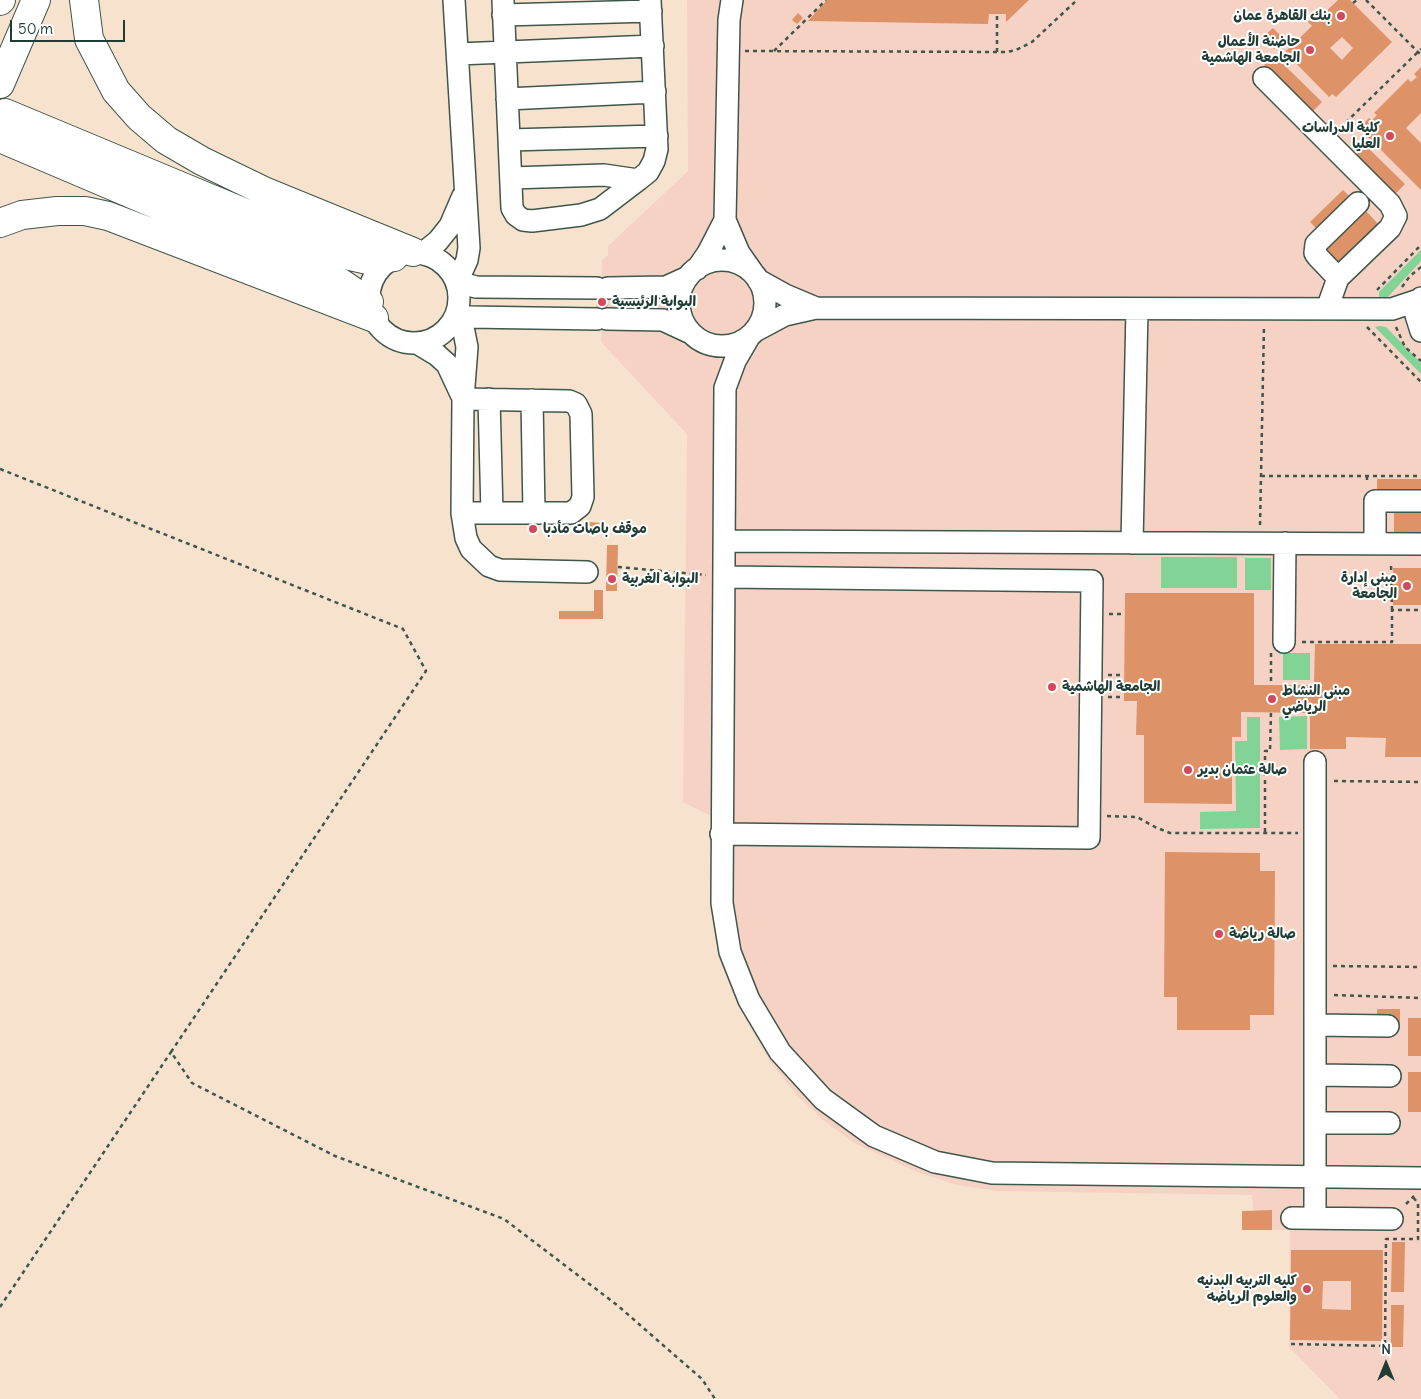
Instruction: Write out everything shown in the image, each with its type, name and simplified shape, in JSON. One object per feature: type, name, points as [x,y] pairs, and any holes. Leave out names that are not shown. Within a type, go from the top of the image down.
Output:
[{"type":"highway","points":[[0,84],[36,0]]},
{"type":"highway","points":[[84,0],[89,39],[116,91],[139,117],[166,140],[202,161],[266,192],[410,254]]},
{"type":"highway","points":[[2,126],[346,255],[368,260],[410,254]]},
{"type":"highway","points":[[2,126],[341,283],[371,310]]},
{"type":"highway","points":[[0,223],[22,215],[57,211],[86,211],[108,216],[371,310]]},
{"type":"street","points":[[454,0],[469,248],[468,260],[458,282]]},
{"type":"street","points":[[732,0],[728,51],[725,220],[739,253],[762,288],[765,306],[760,323],[735,361],[725,388],[722,903],[730,952],[749,1000],[780,1052],[823,1099],[874,1136],[935,1162],[992,1173],[1421,1178]]},
{"type":"street","points":[[651,5],[657,149],[654,161],[648,172],[609,204],[596,211],[532,221],[523,220],[516,215],[512,208],[503,8],[651,5]]},
{"type":"street","points":[[458,54],[653,46]]},
{"type":"street","points":[[1264,78],[1390,204],[1396,216],[1390,228],[1338,278],[1326,309]]},
{"type":"street","points":[[508,99],[655,92]]},
{"type":"street","points":[[509,140],[657,136]]},
{"type":"street","points":[[511,178],[604,175],[638,180]]},
{"type":"street","points":[[410,254],[444,263],[458,282],[460,297],[455,318],[439,336],[417,343],[399,341],[391,337],[378,325],[371,310],[373,279],[382,266],[438,241],[450,226],[459,209],[465,191]]},
{"type":"street","points":[[1338,278],[1315,253],[1316,244],[1358,203]]},
{"type":"street","points":[[725,220],[708,253],[684,284],[679,301],[682,318],[715,364],[725,388]]},
{"type":"street","points":[[458,282],[476,287],[666,287],[704,264],[721,260],[738,264],[755,277],[816,308]]},
{"type":"street","points":[[597,288],[597,318]]},
{"type":"street","points":[[455,318],[663,320],[696,337],[726,346],[752,334],[784,315],[816,308],[1326,309],[1391,317],[1419,327],[1417,308],[1420,299]]},
{"type":"street","points":[[1391,317],[1420,299]]},
{"type":"street","points":[[1132,543],[1137,309]]},
{"type":"street","points":[[455,318],[466,339],[463,399],[462,513],[466,538],[471,549],[489,566],[513,571],[587,572]]},
{"type":"street","points":[[417,343],[437,355],[447,364],[456,378],[463,399]]},
{"type":"street","points":[[462,513],[571,513],[580,506],[583,492],[581,414],[578,407],[569,401],[463,399]]},
{"type":"street","points":[[489,399],[492,513]]},
{"type":"street","points":[[532,400],[534,513]]},
{"type":"street","points":[[1375,543],[1375,501],[1421,501]]},
{"type":"street","points":[[725,541],[1421,544]]},
{"type":"street","points":[[1284,642],[1285,543]]},
{"type":"street","points":[[721,834],[1089,838],[1092,581],[725,577]]},
{"type":"street","points":[[1315,771],[1315,1218]]},
{"type":"street","points":[[1315,1025],[1388,1026]]},
{"type":"street","points":[[1315,1075],[1390,1076]]},
{"type":"street","points":[[1315,1123],[1389,1123]]},
{"type":"street","points":[[1292,1218],[1315,1218],[1399,1211]]},
{"type":"path","points":[[774,51],[826,0]]},
{"type":"path","points":[[728,51],[997,52],[1016,50],[1032,42],[1077,0]]},
{"type":"path","points":[[1353,3],[1357,0]]},
{"type":"path","points":[[1366,0],[1421,55]]},
{"type":"path","points":[[997,14],[997,52]]},
{"type":"path","points":[[1328,140],[1421,49]]},
{"type":"path","points":[[1376,290],[1421,245]]},
{"type":"path","points":[[1260,528],[1264,309]]},
{"type":"path","points":[[1391,317],[1405,347],[1421,361]]},
{"type":"path","points":[[1371,323],[1364,323],[1421,382]]},
{"type":"path","points":[[0,469],[403,629],[426,671],[0,1307]]},
{"type":"path","points":[[1261,476],[1421,476]]},
{"type":"path","points":[[1271,684],[1271,642],[1392,642],[1391,564],[1401,564]]},
{"type":"path","points":[[618,567],[725,577]]},
{"type":"path","points":[[1392,610],[1421,610]]},
{"type":"path","points":[[1108,682],[1108,675],[1124,675]]},
{"type":"path","points":[[1107,690],[1107,707]]},
{"type":"path","points":[[1107,697],[1124,697]]},
{"type":"path","points":[[1265,833],[1265,751],[1270,751],[1271,712]]},
{"type":"path","points":[[1315,771],[1421,782]]},
{"type":"path","points":[[1106,806],[1106,816],[1137,817],[1170,833],[1315,833]]},
{"type":"path","points":[[1315,966],[1421,967]]},
{"type":"path","points":[[1315,995],[1421,998]]},
{"type":"path","points":[[171,1052],[192,1083],[335,1156],[504,1219],[617,1305],[702,1379],[715,1399]]},
{"type":"path","points":[[1291,1344],[1385,1346],[1386,1239],[1418,1239],[1418,1203],[1414,1196],[1399,1211]]},
{"type":"shaded area","name":"الجامعة الهاشمية","points":[[687,0],[1421,0],[1421,1399],[1340,1399],[1289,1347],[1290,1230],[1272,1230],[1253,1211],[1252,1195],[997,1191],[957,1185],[917,1172],[854,1143],[824,1121],[798,1096],[773,1066],[749,1026],[726,973],[717,934],[711,816],[683,802],[687,434],[601,342],[602,260],[608,255],[608,246],[688,171]]},
{"type":"green space","points":[[1421,250],[1421,261],[1387,298],[1379,297],[1379,292]]},
{"type":"green space","points":[[1375,327],[1386,327],[1421,363],[1421,374]]},
{"type":"green space","points":[[1161,557],[1237,557],[1237,588],[1161,588]]},
{"type":"green space","points":[[1245,558],[1271,558],[1271,590],[1245,590]]},
{"type":"green space","points":[[1283,653],[1310,653],[1310,680],[1283,680]]},
{"type":"green space","points":[[1307,716],[1307,749],[1280,750],[1279,717]]},
{"type":"green space","points":[[1247,717],[1260,717],[1260,828],[1200,829],[1200,812],[1236,811],[1235,741],[1247,741]]},
{"type":"building","points":[[827,0],[1029,0],[1006,22],[1006,14],[989,14],[988,24],[808,21]]},
{"type":"building","name":"حاضنة الأعمال الجامعة الهاشمية","points":[[1338,0],[1350,0],[1392,42],[1336,97],[1332,94],[1329,97],[1285,52],[1312,26],[1308,22],[1314,15],[1318,19]],"holes":[[[1342,37],[1353,48],[1342,60],[1330,48]]]},
{"type":"building","points":[[798,13],[803,18],[797,24],[792,20]]},
{"type":"building","points":[[1273,28],[1284,39],[1274,49],[1263,37]]},
{"type":"building","points":[[1274,55],[1322,102],[1312,112],[1264,65]]},
{"type":"building","name":"كلية الدراسات العليا","points":[[1421,67],[1421,113],[1406,128],[1421,143],[1421,190],[1359,128],[1369,118],[1372,120],[1377,115],[1374,113],[1408,79],[1411,82],[1417,77],[1414,74]]},
{"type":"building","points":[[1365,145],[1405,184],[1393,196],[1353,157]]},
{"type":"building","points":[[1343,190],[1352,199],[1319,231],[1310,222]]},
{"type":"building","points":[[1365,210],[1382,228],[1341,266],[1324,248]]},
{"type":"building","name":"البوابة الرئيسية","points":[[597,277],[608,277],[607,329],[596,329]]},
{"type":"building","points":[[1377,479],[1421,479],[1421,492],[1377,493]]},
{"type":"building","points":[[1394,509],[1421,509],[1421,534],[1394,534]]},
{"type":"building","points":[[588,522],[604,523],[604,532],[588,532]]},
{"type":"building","name":"البوابة الغربية","points":[[607,545],[618,545],[617,591],[606,591]]},
{"type":"building","name":"مبنى إدارة الجامعة","points":[[1393,568],[1421,568],[1421,605],[1393,605]]},
{"type":"building","points":[[594,590],[603,590],[603,619],[559,619],[559,611],[594,611]]},
{"type":"building","name":"مبنى النشاط الرياضي","points":[[1125,593],[1254,593],[1254,685],[1314,685],[1315,644],[1421,644],[1421,757],[1385,757],[1386,738],[1346,737],[1346,749],[1310,749],[1310,713],[1241,712],[1241,737],[1232,737],[1232,804],[1144,803],[1144,735],[1136,735],[1137,701],[1124,701]]},
{"type":"building","name":"صالة رياضة","points":[[1165,852],[1260,853],[1260,871],[1275,871],[1274,1015],[1250,1015],[1250,1030],[1177,1030],[1177,997],[1164,997]]},
{"type":"building","points":[[1377,1009],[1400,1009],[1400,1023],[1377,1023]]},
{"type":"building","points":[[1408,1018],[1421,1018],[1421,1056],[1408,1056]]},
{"type":"building","points":[[1408,1072],[1421,1072],[1421,1112],[1408,1112]]},
{"type":"building","points":[[1272,1210],[1272,1230],[1242,1230],[1242,1211]]},
{"type":"building","points":[[1392,1242],[1405,1242],[1404,1292],[1391,1292]]},
{"type":"building","name":"كليه التربيه البدنيه والعلوم الرياضه","points":[[1291,1250],[1383,1250],[1382,1341],[1290,1340]],"holes":[[[1323,1281],[1351,1281],[1351,1310],[1322,1309]]]},
{"type":"building","points":[[1391,1305],[1404,1305],[1403,1347],[1391,1347]]},
{"type":"place","name":"بنك القاهرة عمان","points":[[1341,16]]},
{"type":"place","name":"حاضنة الأعمال الجامعة الهاشمية","points":[[1310,50]]},
{"type":"place","name":"كلية الدراسات العليا","points":[[1390,136]]},
{"type":"place","name":"البوابة الرئيسية","points":[[602,302]]},
{"type":"place","name":"موقف باصات مأدبا","points":[[533,529]]},
{"type":"place","name":"البوابة الغربية","points":[[612,579]]},
{"type":"place","name":"مبنى إدارة الجامعة","points":[[1407,586]]},
{"type":"place","name":"الجامعة الهاشمية","points":[[1052,687]]},
{"type":"place","name":"مبنى النشاط الرياضي","points":[[1272,699]]},
{"type":"place","name":"صالة عثمان بدير","points":[[1188,770]]},
{"type":"place","name":"صالة رياضة","points":[[1219,934]]},
{"type":"place","name":"كليه التربيه البدنيه والعلوم الرياضه","points":[[1307,1289]]}]
